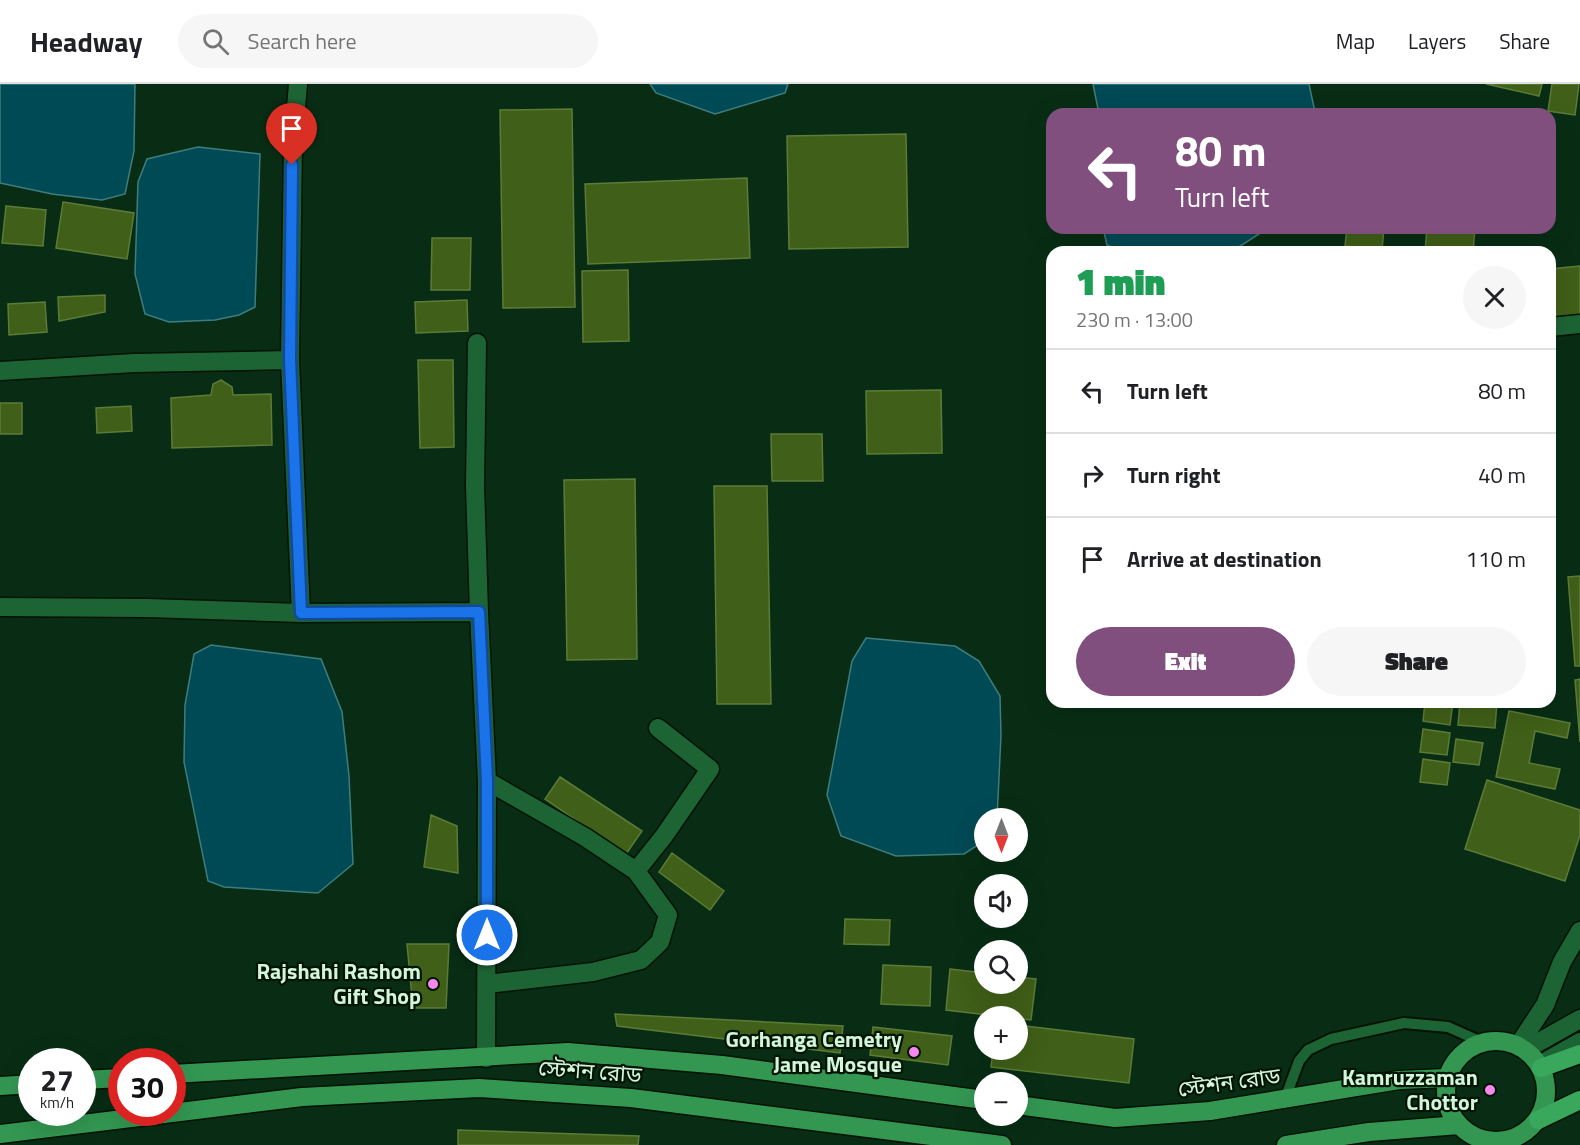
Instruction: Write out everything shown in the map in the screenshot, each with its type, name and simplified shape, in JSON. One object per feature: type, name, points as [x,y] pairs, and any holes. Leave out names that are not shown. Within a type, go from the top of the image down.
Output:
[{"type":"highway","points":[[1540,1066],[1580,1054]]},
{"type":"highway","points":[[1538,1120],[1580,1100]]},
{"type":"main road","points":[[1286,1145],[1465,1135],[1500,1143],[1515,1138],[1528,1131],[1538,1120],[1547,1094],[1540,1066],[1522,1048],[1501,1041],[1484,1042],[1467,1050],[1455,1062],[1447,1078],[1445,1094],[1450,1111],[1465,1135]]},
{"type":"main road","name":"স্টেশন রোড","points":[[186,1073],[568,1052],[722,1065],[974,1099]]},
{"type":"main road","name":"স্টেশন রোড","points":[[1028,1106],[1115,1118],[1210,1111],[1399,1080],[1447,1078]]},
{"type":"main road","points":[[0,1086],[18,1085]]},
{"type":"main road","name":"স্টেশন রোড","points":[[186,1111],[302,1097],[479,1088],[631,1098],[1002,1145]]},
{"type":"main road","name":"স্টেশন রোড","points":[[0,1134],[108,1121]]},
{"type":"street","points":[[298,84],[293,143],[290,360],[301,613]]},
{"type":"street","points":[[1556,326],[1580,324]]},
{"type":"street","points":[[477,343],[476,486],[487,781],[486,1058]]},
{"type":"street","points":[[0,371],[134,363],[290,360]]},
{"type":"street","points":[[0,607],[147,608],[301,613],[479,612]]},
{"type":"street","points":[[636,871],[664,836],[710,769],[658,728]]},
{"type":"street","points":[[487,781],[585,837],[636,871],[668,915],[660,942],[641,960],[593,972],[487,984]]},
{"type":"street","points":[[1522,1048],[1545,1005],[1562,962],[1580,931]]},
{"type":"street","points":[[1522,1048],[1580,1019]]},
{"type":"street","points":[[1540,1066],[1580,1042]]},
{"type":"lane","points":[[1286,1099],[1299,1061],[1308,1050],[1331,1039],[1404,1023],[1448,1027],[1484,1042]]},
{"type":"water","points":[[0,84],[135,84],[134,151],[125,194],[102,200],[52,194],[0,183]]},
{"type":"water","points":[[650,84],[788,84],[785,93],[715,114],[656,93]]},
{"type":"water","points":[[1093,84],[1309,84],[1314,108],[1098,108]]},
{"type":"water","points":[[198,147],[260,154],[255,307],[239,315],[215,320],[169,322],[145,314],[135,274],[138,182],[147,159]]},
{"type":"water","points":[[1104,234],[1259,234],[1240,246],[1107,245]]},
{"type":"water","points":[[866,638],[955,646],[979,661],[1000,696],[1001,735],[998,808],[974,808],[974,848],[964,854],[896,856],[841,836],[827,795],[852,661]]},
{"type":"water","points":[[211,645],[321,659],[342,712],[349,776],[353,864],[318,893],[224,887],[208,881],[184,762],[185,705],[194,654]]},
{"type":"building","points":[[1486,84],[1542,84],[1539,96]]},
{"type":"building","points":[[1552,84],[1579,84],[1575,115],[1556,112],[1556,108],[1548,108]]},
{"type":"building","points":[[572,109],[575,307],[503,308],[500,110]]},
{"type":"building","points":[[906,134],[908,247],[789,249],[787,136]]},
{"type":"building","points":[[747,178],[750,258],[588,264],[585,184]]},
{"type":"building","points":[[63,202],[134,213],[127,259],[56,248]]},
{"type":"building","points":[[6,206],[46,210],[43,246],[2,243]]},
{"type":"building","points":[[1346,234],[1383,234],[1382,246],[1345,246]]},
{"type":"building","points":[[1426,234],[1474,234],[1474,246],[1426,246]]},
{"type":"building","points":[[432,238],[471,238],[470,290],[431,290]]},
{"type":"building","points":[[1580,266],[1580,321],[1557,324],[1556,268]]},
{"type":"building","points":[[628,270],[629,341],[583,342],[582,271]]},
{"type":"building","points":[[105,295],[105,312],[59,321],[58,297]]},
{"type":"building","points":[[467,300],[468,331],[416,333],[415,302]]},
{"type":"building","points":[[45,302],[47,332],[9,335],[8,304]]},
{"type":"building","points":[[418,360],[453,360],[454,447],[420,448]]},
{"type":"building","points":[[221,380],[232,387],[233,395],[271,394],[272,445],[172,448],[171,398],[211,395],[213,384]]},
{"type":"building","points":[[941,390],[942,453],[867,454],[866,391]]},
{"type":"building","points":[[0,403],[22,403],[22,434],[0,434]]},
{"type":"building","points":[[131,406],[132,431],[97,433],[96,408]]},
{"type":"building","points":[[771,434],[822,434],[823,481],[772,481]]},
{"type":"building","points":[[635,479],[637,659],[567,660],[564,480]]},
{"type":"building","points":[[714,486],[767,486],[771,704],[717,704]]},
{"type":"building","points":[[1580,576],[1580,666],[1575,666],[1568,577]]},
{"type":"building","points":[[1580,679],[1580,742],[1575,680]]},
{"type":"building","points":[[1424,708],[1452,708],[1450,725],[1423,721]]},
{"type":"building","points":[[1459,708],[1497,708],[1495,728],[1458,725]]},
{"type":"building","points":[[1509,711],[1570,723],[1567,738],[1535,731],[1529,763],[1560,769],[1555,789],[1496,777]]},
{"type":"building","points":[[1423,729],[1450,733],[1447,755],[1420,752]]},
{"type":"building","points":[[1456,739],[1483,743],[1479,765],[1453,762]]},
{"type":"building","points":[[1423,759],[1450,763],[1447,785],[1420,782]]},
{"type":"building","points":[[560,777],[642,831],[626,854],[545,799]]},
{"type":"building","points":[[1487,780],[1580,810],[1580,835],[1565,881],[1465,849]]},
{"type":"building","points":[[431,815],[457,826],[458,873],[424,867]]},
{"type":"building","points":[[672,853],[724,891],[710,910],[659,872]]},
{"type":"building","points":[[845,919],[890,920],[889,945],[844,944]]},
{"type":"building","points":[[407,944],[449,944],[446,1008],[413,1008]]},
{"type":"building","points":[[883,965],[931,967],[930,1006],[881,1004]]},
{"type":"building","points":[[950,969],[974,972],[974,994],[1028,994],[1028,978],[1036,979],[1031,1020],[1028,1020],[1028,1006],[974,1006],[974,1013],[946,1010]]},
{"type":"building","points":[[615,1014],[843,1026],[840,1053],[617,1026]]},
{"type":"building","points":[[1028,1026],[1134,1039],[1129,1083],[991,1067],[992,1060],[1028,1060]]},
{"type":"building","points":[[873,1027],[952,1036],[948,1065],[870,1055]]},
{"type":"building","points":[[458,1130],[639,1136],[638,1145],[458,1145]]},
{"type":"place","name":"Rajshahi Rashom Gift Shop","points":[[433,984]]},
{"type":"place","name":"Gorhanga Cemetry Jame Mosque","points":[[914,1052]]},
{"type":"place","name":"Kamruzzaman Chottor","points":[[1490,1090]]},
{"type":"route","points":[[292,165],[290,360],[301,613],[479,612],[487,781],[487,935]]}]
